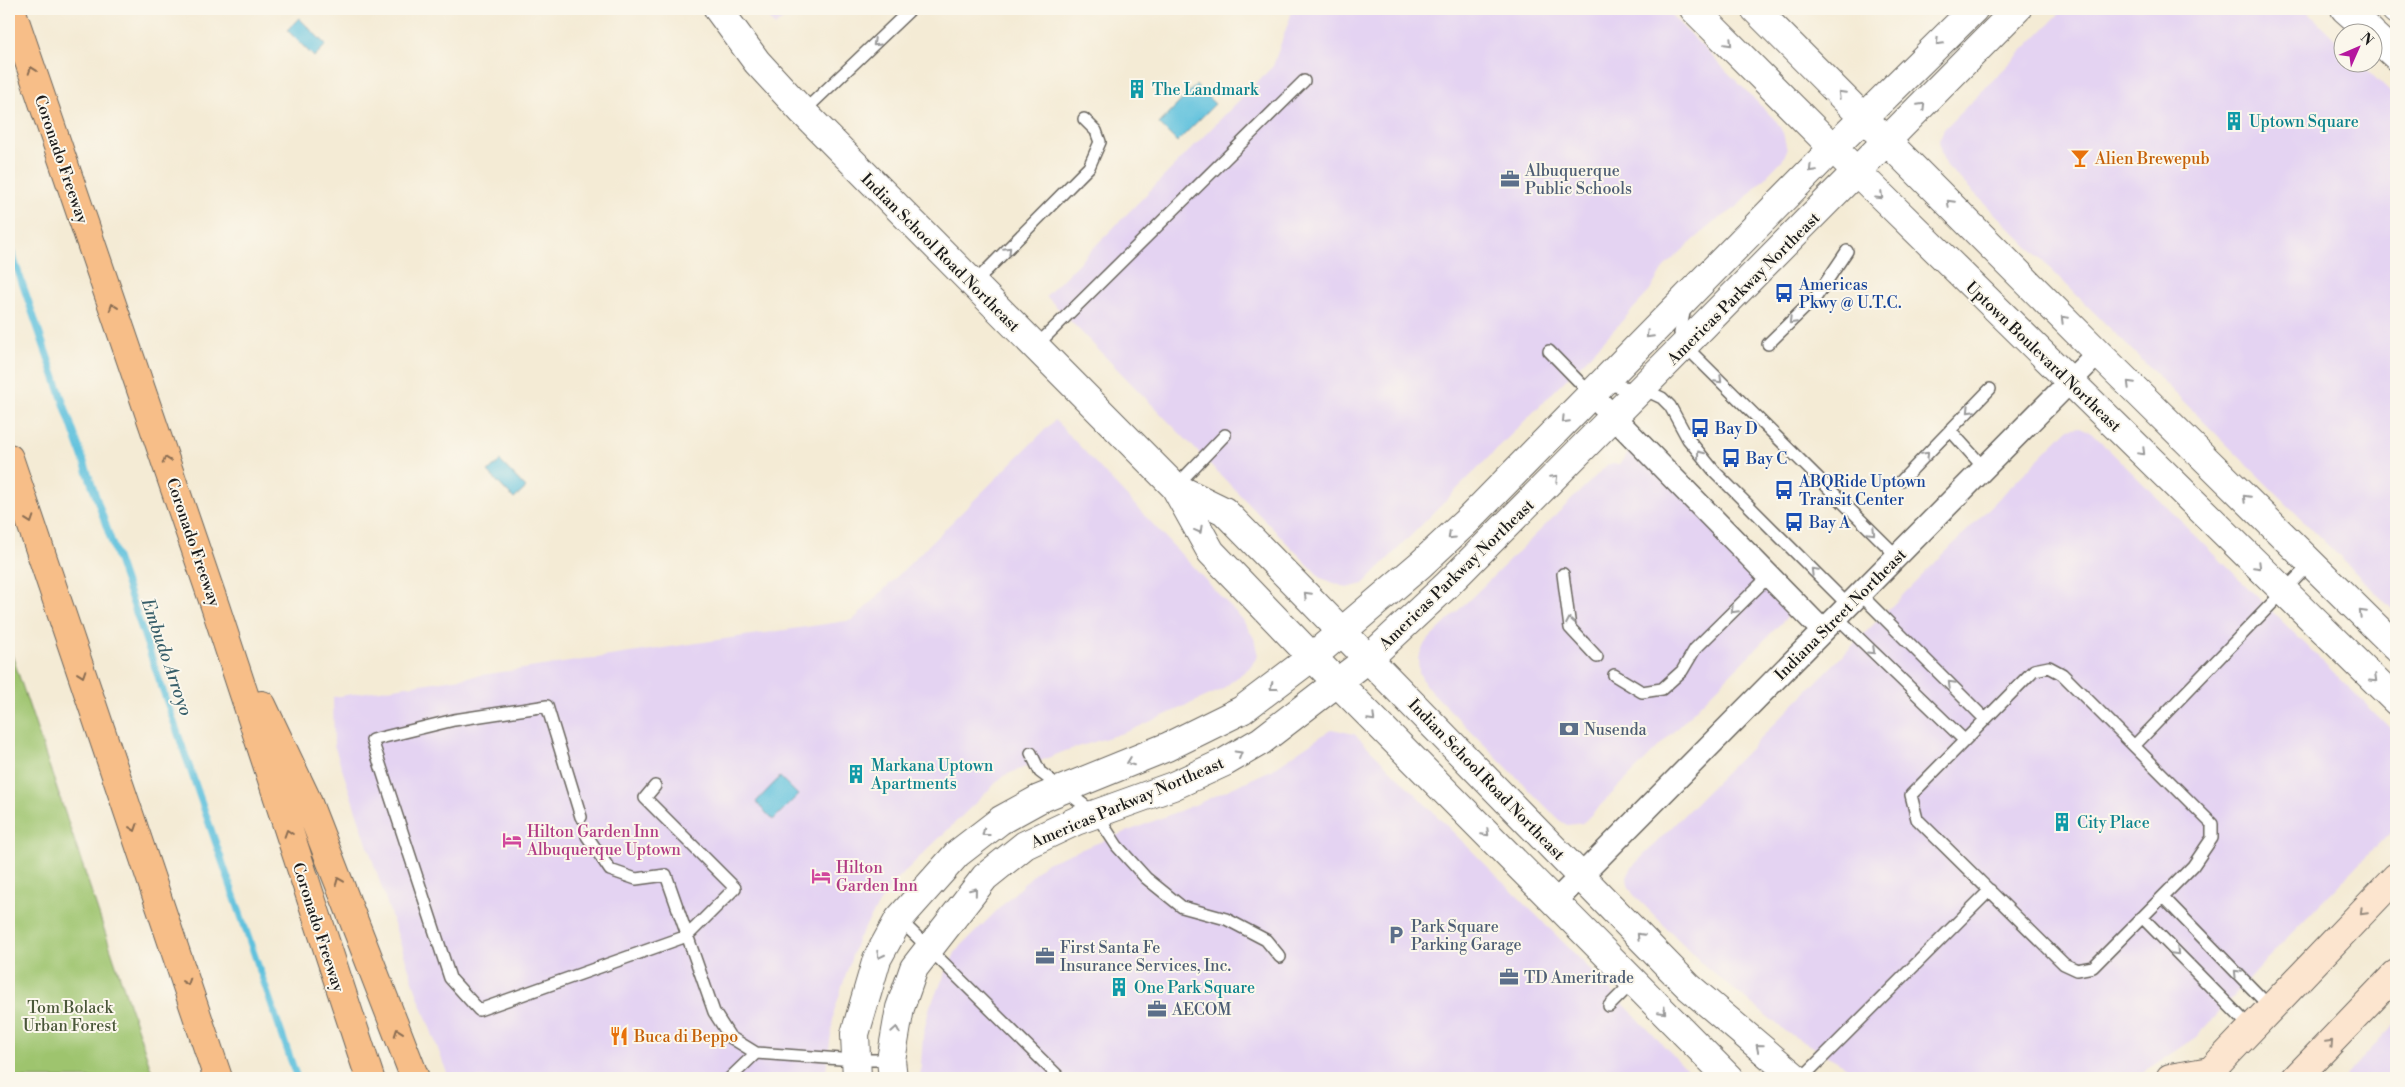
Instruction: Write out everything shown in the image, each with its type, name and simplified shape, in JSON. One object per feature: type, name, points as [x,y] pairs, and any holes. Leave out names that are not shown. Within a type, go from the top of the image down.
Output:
[{"type":"highway","name":"Coronado Freeway","points":[[11,9],[215,606],[370,1078]]},
{"type":"highway","points":[[9,458],[218,1078]]},
{"type":"highway","points":[[215,606],[306,798],[415,1078]]},
{"type":"main road","points":[[2170,1078],[2207,1075],[2396,877]]},
{"type":"main road","points":[[2296,1078],[2396,974]]},
{"type":"street","name":"Indian School Road Northeast","points":[[718,9],[757,62],[803,112],[1175,487],[1211,552],[1312,657],[1729,1078]]},
{"type":"street","name":"Uptown Boulevard Northeast","points":[[1694,9],[1856,172],[2396,701]]},
{"type":"street","points":[[1755,9],[2098,353],[2396,647]]},
{"type":"street","name":"Americas Parkway Northeast","points":[[856,1069],[855,1034],[877,959],[900,920],[957,854],[1001,820],[1062,789],[1206,730],[1242,710],[1312,657],[1447,539],[1863,117],[1974,9]]},
{"type":"street","name":"Americas Parkway Northeast","points":[[892,1069],[900,1008],[914,968],[984,877],[1025,845],[1096,814],[1173,786],[1224,762],[1262,741],[1369,658],[1446,586],[1643,389],[2017,9]]},
{"type":"street","points":[[2345,9],[2360,22]]},
{"type":"street","points":[[2382,43],[2396,56]]},
{"type":"street","name":"Indiana Street Northeast","points":[[1555,902],[2098,353]]},
{"type":"street","points":[[1595,389],[1614,418],[1769,576],[1842,612]]},
{"type":"street","name":"Indian School Road Northeast","points":[[1175,487],[1224,511],[1689,987],[1796,1078]]},
{"type":"lane","points":[[803,112],[911,9]]},
{"type":"lane","points":[[1035,347],[1304,81]]},
{"type":"lane","points":[[973,284],[1089,167],[1100,142],[1096,131],[1084,119]]},
{"type":"lane","points":[[1768,344],[1816,297],[1847,251]]},
{"type":"lane","points":[[1692,292],[1682,317],[1680,333],[1685,346],[1897,556]]},
{"type":"lane","points":[[1549,351],[1595,389],[1643,389],[1662,398],[1670,406],[1688,439],[1715,472],[1842,612],[1964,740]]},
{"type":"lane","points":[[1902,480],[1990,389]]},
{"type":"lane","points":[[1950,430],[1984,468]]},
{"type":"lane","points":[[1175,487],[1225,435]]},
{"type":"lane","points":[[2134,746],[2311,563]]},
{"type":"lane","points":[[1563,574],[1570,628],[1597,657]]},
{"type":"lane","points":[[1614,675],[1642,692],[1662,689],[1682,671],[1695,649],[1769,576]]},
{"type":"lane","points":[[1842,612],[1985,719]]},
{"type":"lane","points":[[2049,668],[2062,674],[2134,746],[2212,824],[2212,838],[2193,866],[2164,898],[2142,917],[2094,967],[2077,970],[2064,964],[1917,820],[1911,795],[2034,670],[2049,668]]},
{"type":"lane","points":[[581,817],[547,706],[454,720],[372,740],[450,978],[479,1010],[687,936],[735,888],[645,798],[655,786]]},
{"type":"lane","points":[[1031,753],[1040,772],[1096,814],[1117,846],[1146,878],[1182,907],[1226,919],[1266,940],[1280,957]]},
{"type":"lane","points":[[588,836],[610,870],[636,879],[666,875],[714,1012],[730,1036],[756,1053],[856,1069],[892,1069]]},
{"type":"lane","points":[[1802,1078],[1990,890]]},
{"type":"lane","points":[[2164,898],[2271,1008]]},
{"type":"lane","points":[[2142,917],[2251,1028]]},
{"type":"lane","points":[[900,920],[1060,1078]]},
{"type":"lane","points":[[1609,1006],[1634,982]]},
{"type":"lane","points":[[730,1078],[756,1053]]},
{"type":"shaded area","points":[[762,9],[793,9],[775,26]]},
{"type":"shaded area","points":[[1293,9],[1665,9],[1777,122],[1783,133],[1787,150],[1783,159],[1736,208],[1713,223],[1665,266],[1648,293],[1594,351],[1363,584],[1347,588],[1321,578],[1046,296],[1273,66]]},
{"type":"shaded area","name":"Uptown Square","points":[[2064,9],[2305,9],[2332,36],[2332,72],[2369,72],[2396,98],[2396,613],[1947,166],[1941,154],[1939,140],[1944,129]]},
{"type":"shaded area","points":[[1055,420],[1242,619],[1254,638],[1258,656],[1249,668],[1221,690],[1129,731],[1065,751],[1003,776],[890,886],[857,940],[834,1012],[825,1078],[449,1078],[418,996],[334,745],[333,697],[853,620]]},
{"type":"shaded area","name":"City Place","points":[[2080,427],[2091,432],[2396,734],[2396,826],[2278,947],[2196,1037],[2149,1068],[2139,1078],[1863,1078],[1856,1072],[1788,1033],[1706,967],[1633,894],[1628,885],[1627,877],[1632,867],[2068,429]]},
{"type":"shaded area","points":[[1635,445],[1795,609],[1583,823],[1567,825],[1559,820],[1425,685],[1419,672],[1418,658],[1425,643],[1608,464],[1619,464]]},
{"type":"shaded area","points":[[1332,729],[1354,734],[1364,743],[1585,964],[1695,1078],[920,1078],[923,1035],[930,1006],[956,951],[1044,864],[1197,804],[1271,770]]},
{"type":"shaded area","points":[[2396,1023],[2396,1078],[2344,1078]]},
{"type":"green space","name":"Tom Bolack Urban Forest","points":[[9,646],[154,1078],[9,1078]]},
{"type":"water","points":[[299,18],[326,45],[314,57],[287,30]]},
{"type":"water","points":[[1196,85],[1215,104],[1177,142],[1159,124]]},
{"type":"water","points":[[500,461],[526,488],[514,499],[488,472]]},
{"type":"water","points":[[780,777],[798,795],[773,820],[756,802]]},
{"type":"waterway","name":"Embudo Arroyo","points":[[9,245],[297,1078]]},
{"type":"place","name":"The Landmark","points":[[1137,89]]},
{"type":"place","name":"Uptown Square","points":[[2234,121]]},
{"type":"place","name":"Alien Brewepub","points":[[2080,158]]},
{"type":"place","name":"Albuquerque Public Schools","points":[[1510,179]]},
{"type":"place","name":"Americas Pkwy @ U.T.C.","points":[[1784,293]]},
{"type":"place","name":"Bay D","points":[[1700,428]]},
{"type":"place","name":"Bay C","points":[[1731,458]]},
{"type":"place","name":"ABQRide Uptown Transit Center","points":[[1784,490]]},
{"type":"place","name":"Bay A","points":[[1794,522]]},
{"type":"place","name":"Nusenda","points":[[1569,729]]},
{"type":"place","name":"Markana Uptown Apartments","points":[[856,774]]},
{"type":"place","name":"City Place","points":[[2062,822]]},
{"type":"place","name":"Hilton Garden Inn Albuquerque Uptown","points":[[512,840]]},
{"type":"place","name":"Hilton Garden Inn","points":[[821,876]]},
{"type":"place","name":"Park Square Parking Garage","points":[[1396,935]]},
{"type":"place","name":"First Santa Fe Insurance Services, Inc.","points":[[1045,956]]},
{"type":"place","name":"TD Ameritrade","points":[[1509,977]]},
{"type":"place","name":"One Park Square","points":[[1119,987]]},
{"type":"place","name":"AECOM","points":[[1157,1009]]},
{"type":"place","name":"Buca di Beppo","points":[[619,1036]]}]
